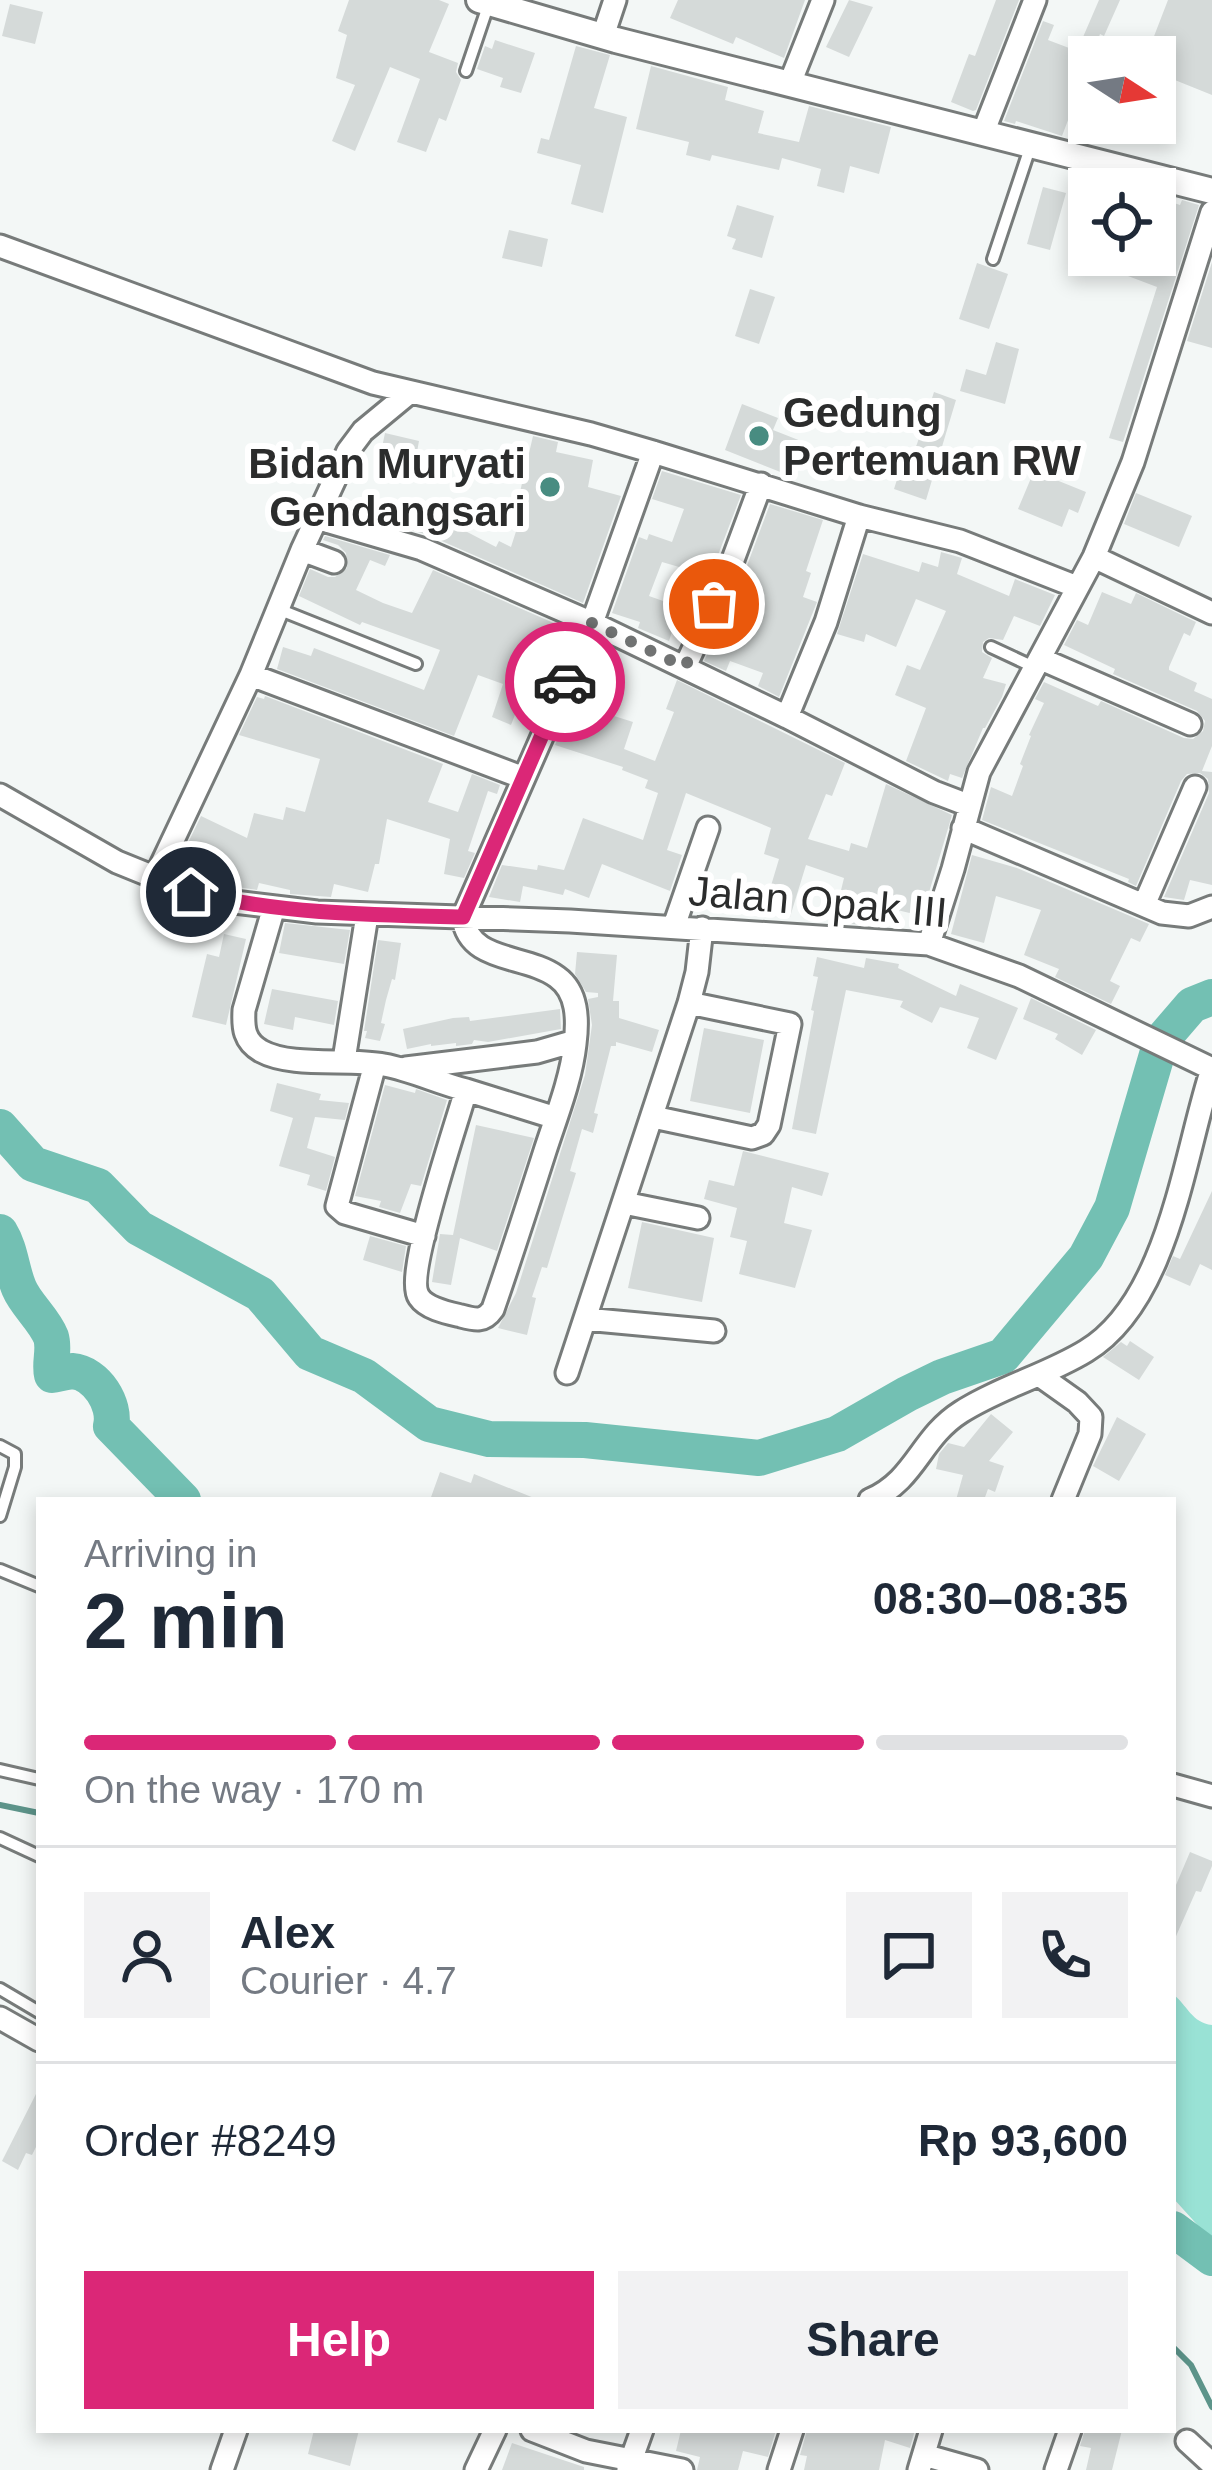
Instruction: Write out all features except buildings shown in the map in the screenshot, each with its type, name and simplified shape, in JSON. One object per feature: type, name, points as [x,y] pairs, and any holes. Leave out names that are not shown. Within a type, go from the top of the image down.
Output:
[{"type":"street","points":[[603,36],[615,0]]},
{"type":"street","points":[[790,83],[823,0]]},
{"type":"street","points":[[983,133],[1035,0]]},
{"type":"street","points":[[484,1],[603,36],[1212,190]]},
{"type":"street","points":[[928,944],[979,772],[1094,557],[1133,461],[1212,212]]},
{"type":"street","points":[[0,246],[335,370],[409,393],[590,434],[859,516],[960,541],[1077,587]]},
{"type":"street","points":[[154,878],[251,675],[348,451],[363,431],[409,393]]},
{"type":"street","points":[[466,1090],[415,1278],[418,1296],[431,1306],[478,1320],[490,1315],[556,1118],[575,1041],[575,1001],[561,980],[480,949],[464,931],[463,917],[592,623],[653,452]]},
{"type":"street","points":[[685,667],[728,573],[761,484]]},
{"type":"street","points":[[787,717],[826,622],[859,516]]},
{"type":"street","points":[[316,518],[422,549],[592,623],[934,792],[965,817],[1144,905],[1179,917],[1212,907]]},
{"type":"street","points":[[302,550],[334,562]]},
{"type":"street","points":[[1094,557],[1212,613]]},
{"type":"street","points":[[1038,663],[1190,724]]},
{"type":"street","points":[[251,675],[524,778]]},
{"type":"street","points":[[1144,905],[1195,787]]},
{"type":"street","name":"Jalan Opak III","points":[[0,795],[154,878],[208,896],[274,907],[674,926],[928,944],[1019,976],[1206,1066]]},
{"type":"street","points":[[674,926],[708,828]]},
{"type":"street","points":[[274,907],[244,1010],[248,1041],[265,1053],[292,1059],[344,1060],[399,1069],[556,1118]]},
{"type":"street","points":[[344,1060],[368,915]]},
{"type":"street","points":[[568,1373],[689,1003],[702,928]]},
{"type":"street","points":[[652,1117],[752,1138],[770,1125],[790,1024],[689,1003]]},
{"type":"street","points":[[399,1069],[537,1052],[575,1041]]},
{"type":"street","points":[[375,1064],[337,1206],[345,1213],[424,1236]]},
{"type":"street","points":[[875,1497],[898,1484],[925,1444],[962,1411],[1090,1349],[1119,1321],[1139,1293],[1177,1206],[1205,1119],[1206,1066]]},
{"type":"street","points":[[624,1203],[698,1218]]},
{"type":"street","points":[[585,1318],[714,1330]]},
{"type":"street","points":[[1039,1375],[1078,1402],[1090,1417],[1090,1435],[1064,1497]]},
{"type":"street","points":[[1176,1786],[1212,1796]]},
{"type":"street","points":[[0,2018],[36,2038]]},
{"type":"street","points":[[222,2470],[235,2433]]},
{"type":"street","points":[[476,2470],[494,2433]]},
{"type":"street","points":[[540,2433],[629,2465],[682,2470]]},
{"type":"street","points":[[629,2465],[641,2433]]},
{"type":"street","points":[[778,2470],[791,2433]]},
{"type":"street","points":[[930,2433],[921,2462],[977,2470]]},
{"type":"street","points":[[1056,2470],[1069,2433]]},
{"type":"street","points":[[1187,2441],[1212,2464]]},
{"type":"lane","points":[[466,71],[484,1]]},
{"type":"lane","points":[[993,259],[1031,146]]},
{"type":"lane","points":[[278,609],[416,664]]},
{"type":"lane","points":[[991,647],[1038,663]]},
{"type":"lane","points":[[0,1446],[15,1454],[0,1516]]},
{"type":"lane","points":[[0,1570],[36,1585]]},
{"type":"lane","points":[[0,1770],[36,1778]]},
{"type":"lane","points":[[0,1838],[36,1855]]},
{"type":"lane","points":[[0,1990],[36,2010]]},
{"type":"green space","points":[[1176,1997],[1195,2017],[1212,2025],[1212,2241],[1176,2201]]},
{"type":"waterway","points":[[0,1127],[33,1164],[98,1186],[139,1228],[260,1294],[310,1353],[364,1376],[429,1424],[489,1439],[585,1440],[759,1458],[837,1434],[942,1377],[1003,1356],[1086,1257],[1112,1208],[1161,1041],[1192,1005],[1212,997]]},
{"type":"waterway","points":[[0,1232],[19,1288],[51,1337],[52,1375],[72,1371],[97,1384],[111,1409],[111,1426],[180,1497]]},
{"type":"waterway","points":[[0,1805],[36,1812]]},
{"type":"waterway","points":[[1176,2231],[1212,2258]]},
{"type":"waterway","points":[[1176,2350],[1191,2365],[1212,2407]]},
{"type":"way so far","points":[[565,682],[592,623],[685,667],[714,604]]},
{"type":"place","name":"Gedung Pertemuan RW","points":[[759,436]]},
{"type":"place","name":"Bidan Muryati Gendangsari","points":[[550,487]]},
{"type":"route","points":[[191,892],[317,912],[463,917],[565,682]]}]
